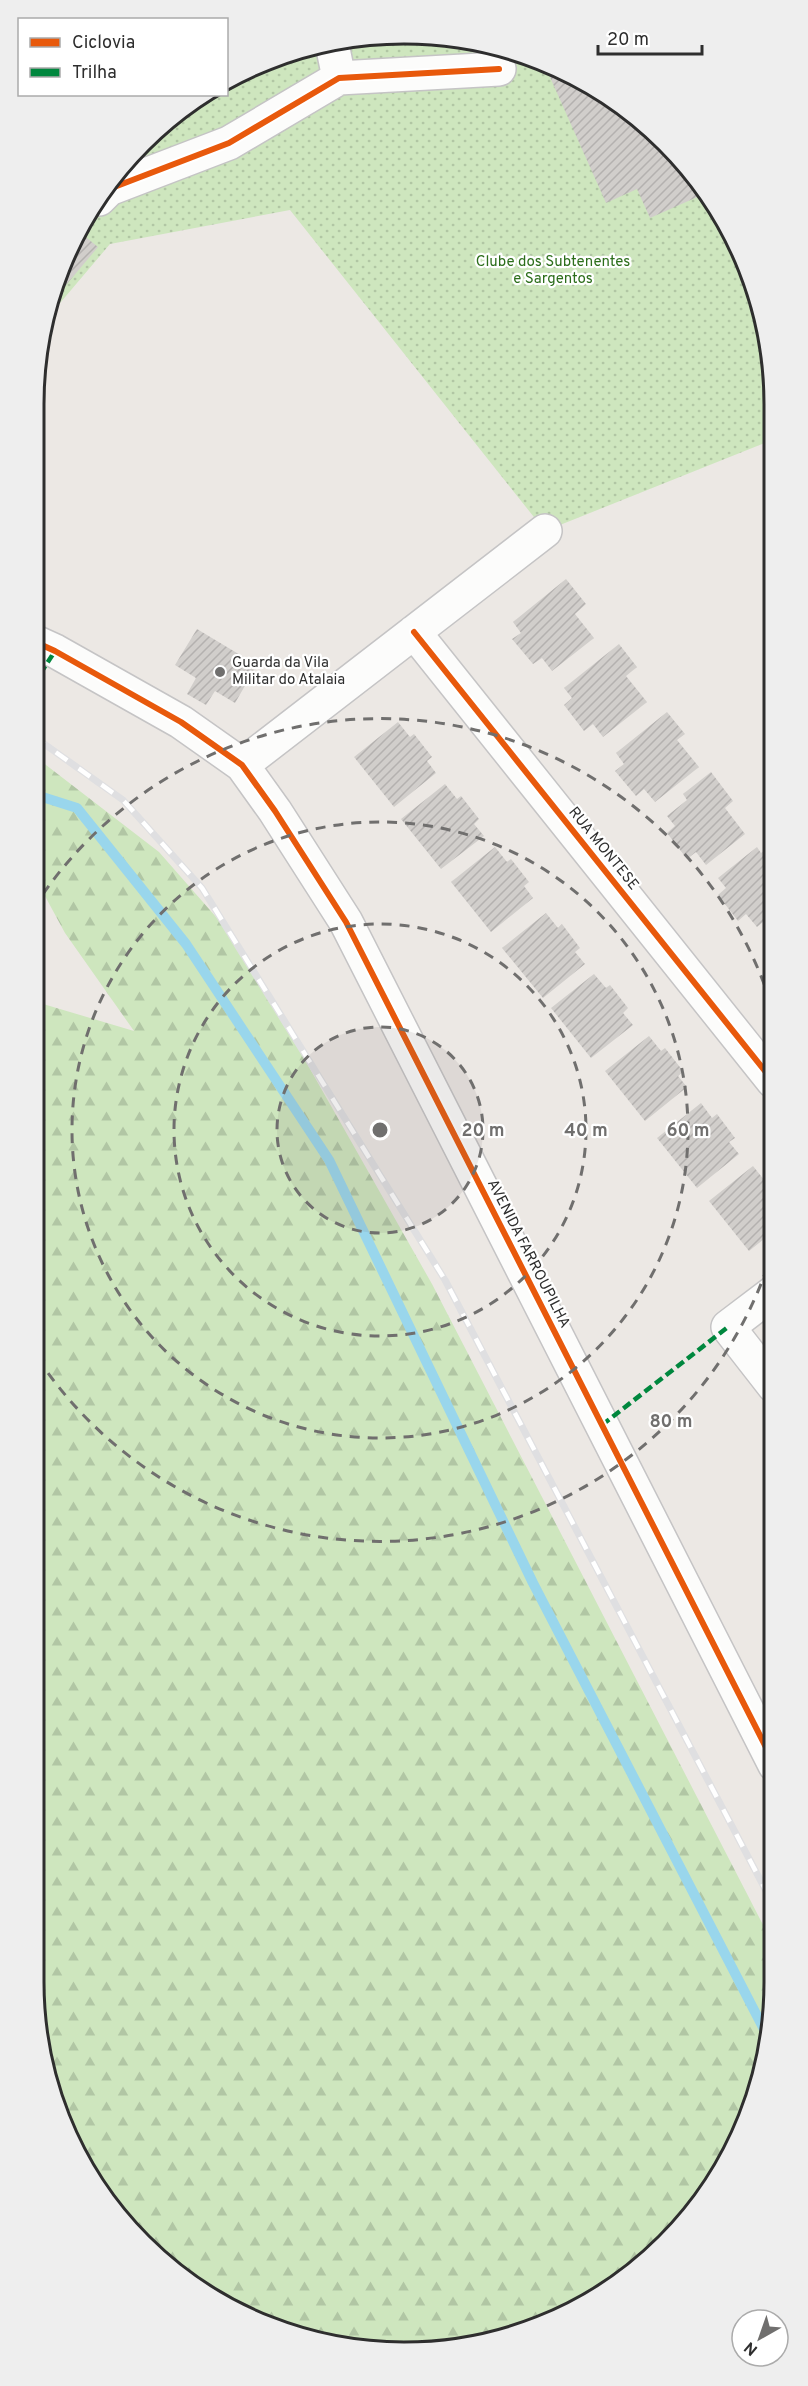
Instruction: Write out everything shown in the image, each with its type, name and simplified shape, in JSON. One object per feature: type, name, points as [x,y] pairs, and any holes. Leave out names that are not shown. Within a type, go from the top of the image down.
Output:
[{"type":"street","points":[[333,50],[339,78]]},
{"type":"street","points":[[120,182],[229,143],[339,78],[500,69]]},
{"type":"street","points":[[242,765],[545,531]]},
{"type":"street","name":"RUA MONTESE","points":[[414,632],[764,1070]]},
{"type":"street","name":"AVENIDA FARROUPILHA","points":[[44,646],[181,722],[242,765],[275,811],[346,922],[764,1742]]},
{"type":"street","points":[[764,1300],[728,1327],[764,1373]]},
{"type":"green space","name":"Clube dos Subtenentes e Sargentos","points":[[380,44],[428,44],[474,50],[520,63],[584,92],[623,118],[659,149],[704,204],[737,266],[758,334],[764,380],[764,443],[545,531],[290,210],[110,244],[58,306],[71,266],[92,224],[133,166],[166,133],[204,104],[217,96],[228,96],[228,90],[266,71],[334,50]]},
{"type":"green space","points":[[44,763],[159,852],[238,942],[432,1284],[764,1927],[764,2006],[758,2052],[737,2120],[704,2182],[659,2237],[623,2268],[584,2294],[520,2323],[474,2336],[428,2342],[380,2342],[334,2336],[311,2330],[266,2315],[245,2305],[204,2282],[185,2268],[166,2253],[133,2220],[92,2162],[63,2098],[50,2052],[44,2006],[44,1004],[134,1031],[65,933],[44,894]]},
{"type":"building","points":[[549,74],[604,104],[642,133],[675,166],[698,196],[650,218],[637,189],[606,203]]},
{"type":"building","points":[[85,237],[98,247],[63,289]]},
{"type":"building","points":[[566,579],[586,604],[575,614],[594,638],[552,671],[542,658],[533,664],[512,639],[521,633],[513,622]]},
{"type":"building","name":"Guarda da Vila Militar do Atalaia","points":[[197,629],[257,665],[235,703],[215,691],[206,705],[187,694],[196,678],[175,665]]},
{"type":"building","points":[[619,644],[637,667],[626,676],[647,702],[603,737],[593,724],[584,731],[564,705],[572,698],[564,688]]},
{"type":"building","points":[[667,712],[685,734],[677,740],[699,767],[655,802],[644,789],[636,796],[615,771],[624,764],[616,753]]},
{"type":"building","points":[[398,722],[410,737],[414,734],[432,757],[427,761],[436,773],[394,807],[354,757]]},
{"type":"building","points":[[711,772],[733,801],[725,808],[745,834],[706,865],[696,852],[687,859],[667,833],[675,826],[667,816],[687,800],[683,794]]},
{"type":"building","points":[[445,784],[457,799],[461,796],[479,819],[474,824],[484,836],[441,869],[401,819]]},
{"type":"building","points":[[495,847],[507,862],[511,859],[529,882],[524,886],[533,898],[491,932],[451,882]]},
{"type":"building","points":[[757,847],[761,853],[764,851],[764,921],[757,927],[746,914],[738,921],[718,895],[726,888],[718,878]]},
{"type":"building","points":[[546,913],[558,928],[562,924],[580,948],[575,952],[585,964],[543,998],[502,948]]},
{"type":"building","points":[[594,974],[606,988],[610,985],[628,1008],[623,1013],[633,1025],[591,1058],[551,1008]]},
{"type":"building","points":[[649,1036],[661,1051],[665,1048],[683,1071],[678,1076],[687,1087],[645,1121],[605,1071]]},
{"type":"building","points":[[701,1103],[712,1118],[717,1114],[735,1138],[729,1142],[739,1154],[697,1188],[657,1138]]},
{"type":"building","points":[[753,1166],[764,1180],[764,1239],[749,1251],[709,1201]]},
{"type":"waterway","points":[[44,798],[77,808],[186,944],[329,1160],[533,1583],[762,2025]]},
{"type":"railway","points":[[44,744],[123,800],[202,888],[445,1280],[764,1887]]},
{"type":"marked path","points":[[44,668],[55,651]]},
{"type":"marked path","points":[[602,1425],[728,1327]]},
{"type":"cycle path","points":[[117,186],[229,143],[339,78],[499,69]]},
{"type":"cycle path","points":[[414,632],[764,1070]]},
{"type":"cycle path","points":[[44,646],[181,722],[242,765],[275,811],[346,922],[764,1743]]},
{"type":"place","name":"Guarda da Vila Militar do Atalaia","points":[[220,672]]}]
